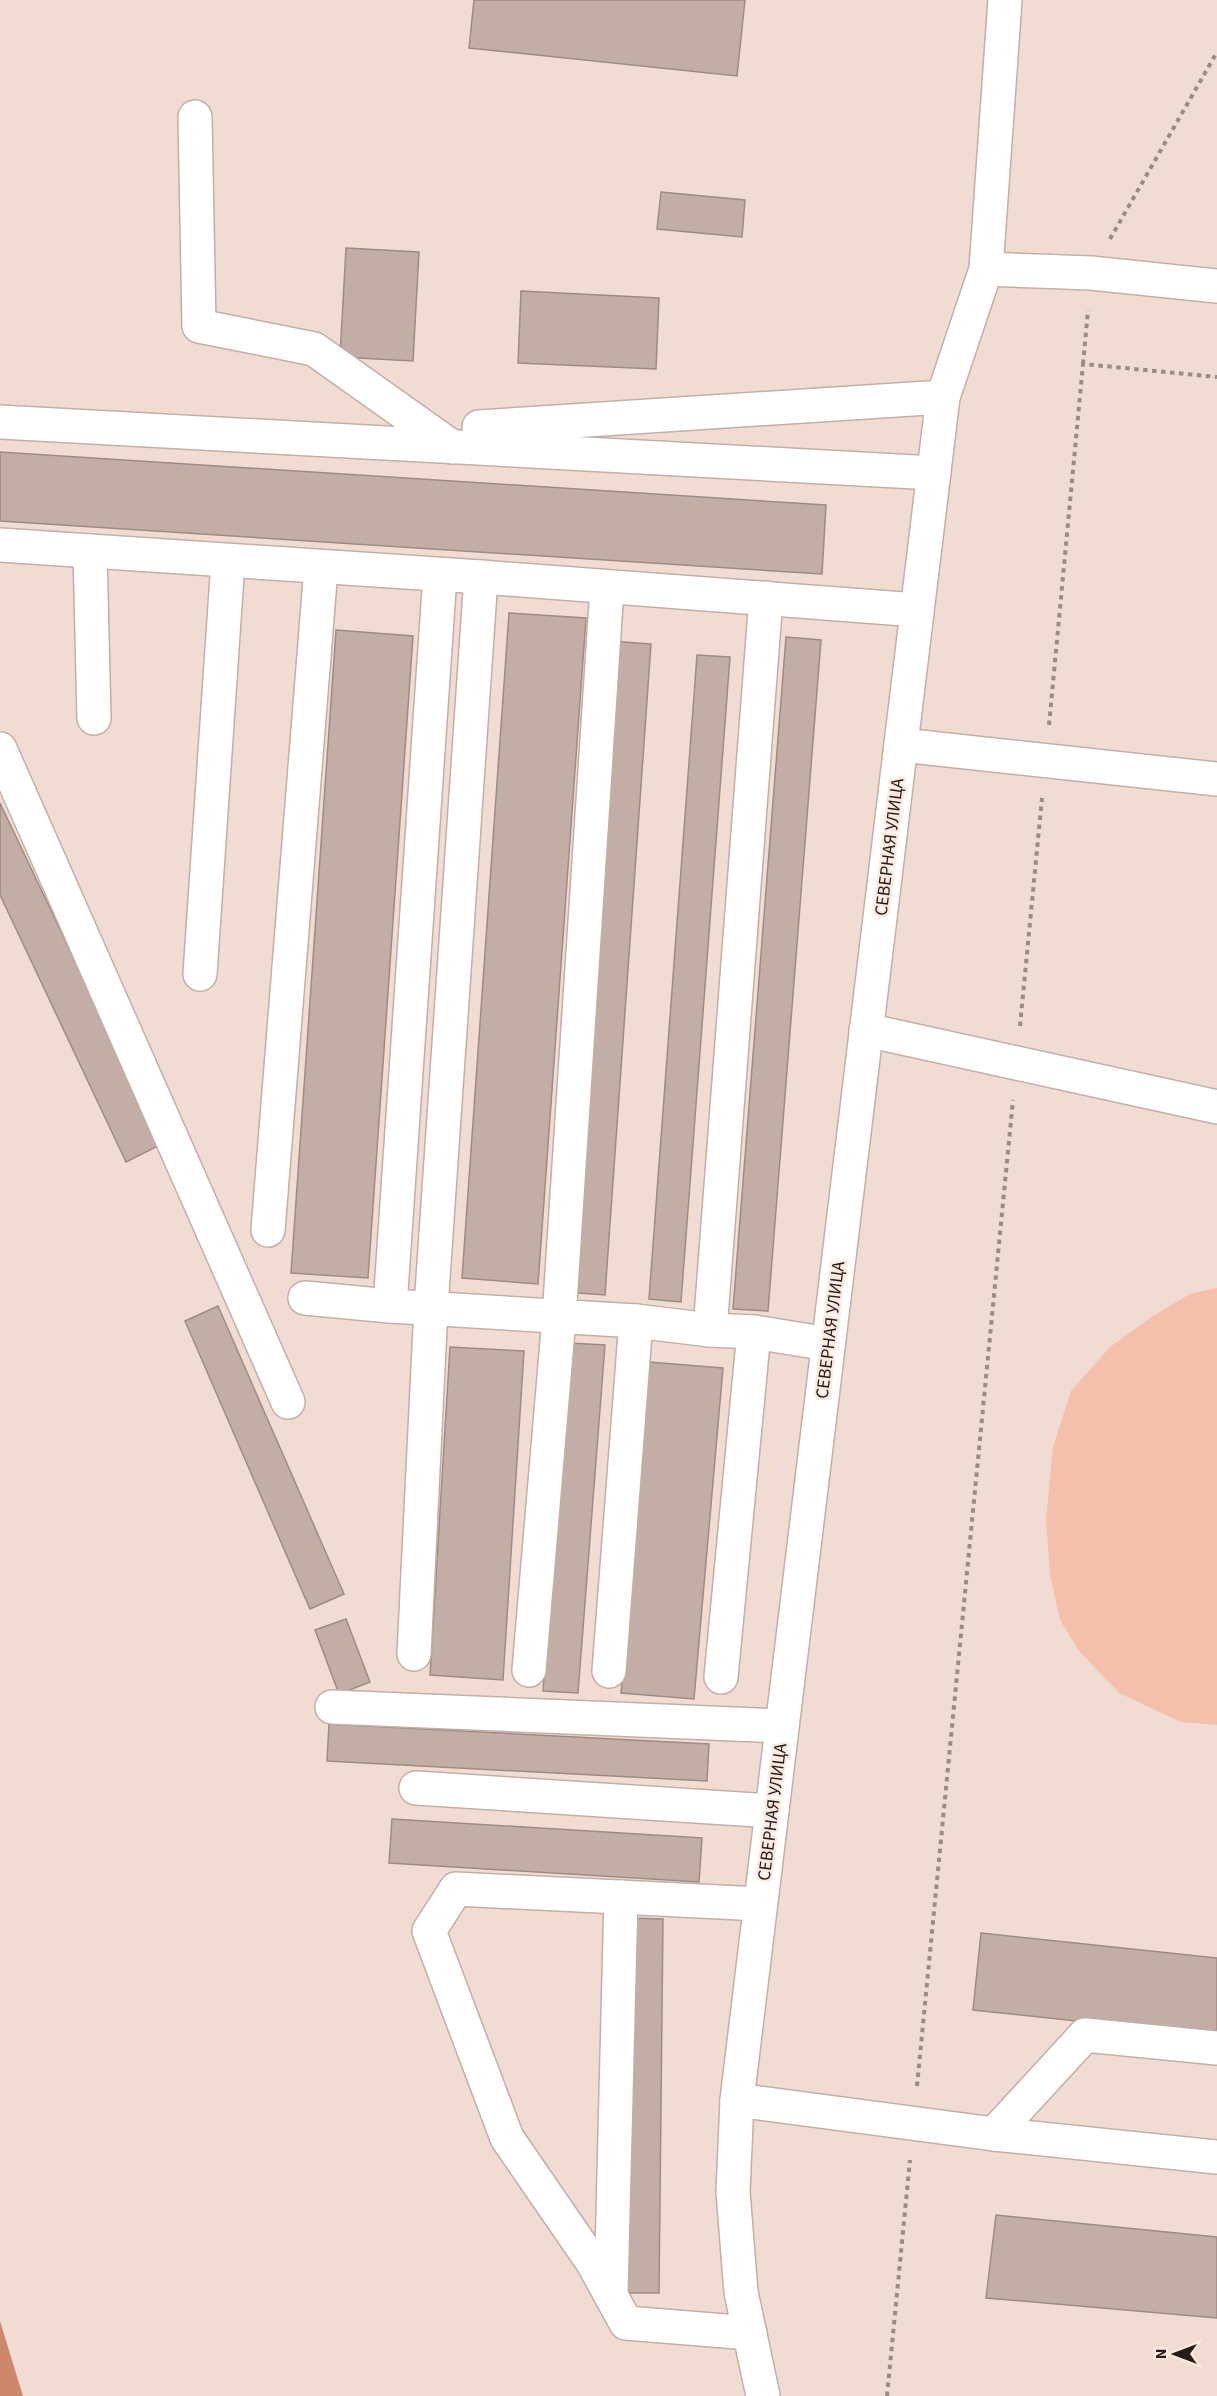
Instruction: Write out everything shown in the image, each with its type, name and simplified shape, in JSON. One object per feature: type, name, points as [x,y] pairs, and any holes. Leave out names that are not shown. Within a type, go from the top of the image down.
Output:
[{"type":"street","name":"СЕВЕРНАЯ УЛИЦА","points":[[766,2396],[741,2292],[733,2192],[737,2100],[943,397],[986,269],[1005,0]]},
{"type":"street","points":[[195,117],[199,326],[314,350],[452,447]]},
{"type":"street","points":[[986,269],[1091,273],[1217,286]]},
{"type":"street","points":[[479,427],[943,397]]},
{"type":"street","points":[[0,422],[934,473]]},
{"type":"street","points":[[0,545],[481,577],[917,610]]},
{"type":"street","points":[[90,551],[94,718]]},
{"type":"street","points":[[200,974],[228,561]]},
{"type":"street","points":[[268,1230],[321,568]]},
{"type":"street","points":[[390,1306],[440,575]]},
{"type":"street","points":[[414,1654],[431,1307],[481,577]]},
{"type":"street","points":[[529,1670],[559,1318],[607,588]]},
{"type":"street","points":[[710,1330],[766,598]]},
{"type":"street","points":[[901,746],[1217,779]]},
{"type":"street","points":[[0,749],[288,1402]]},
{"type":"street","points":[[866,1030],[1217,1107]]},
{"type":"street","points":[[305,1298],[559,1318],[636,1321],[710,1330],[754,1332],[828,1344]]},
{"type":"street","points":[[609,1671],[636,1321]]},
{"type":"street","points":[[722,1677],[754,1332]]},
{"type":"street","points":[[332,1707],[782,1726]]},
{"type":"street","points":[[416,1788],[772,1812]]},
{"type":"street","points":[[750,2333],[627,2323],[611,2292],[507,2138],[429,1931],[456,1889],[760,1904]]},
{"type":"street","points":[[611,2292],[621,1897]]},
{"type":"street","points":[[994,2134],[1085,2035],[1217,2048]]},
{"type":"street","points":[[737,2100],[994,2134],[1217,2157]]},
{"type":"path","points":[[887,2396],[1017,1063],[1091,273],[1217,52]]},
{"type":"path","points":[[1083,363],[1217,377]]},
{"type":"shaded area","points":[[1217,1288],[1217,1725],[1181,1722],[1119,1693],[1079,1651],[1060,1620],[1050,1574],[1046,1520],[1053,1447],[1071,1391],[1110,1347],[1153,1316],[1190,1294]]},
{"type":"shaded area","points":[[0,2321],[23,2396],[0,2396]]},
{"type":"building","points":[[474,0],[745,0],[737,76],[469,48]]},
{"type":"building","points":[[661,192],[745,200],[742,237],[657,229]]},
{"type":"building","points":[[346,248],[419,252],[413,361],[340,357]]},
{"type":"building","points":[[521,291],[659,298],[656,369],[518,363]]},
{"type":"building","points":[[0,452],[826,505],[822,574],[0,521]]},
{"type":"building","points":[[509,613],[586,618],[538,1284],[462,1278]]},
{"type":"building","points":[[336,630],[413,636],[368,1278],[291,1273]]},
{"type":"building","points":[[786,637],[821,640],[768,1311],[733,1309]]},
{"type":"building","points":[[609,641],[651,644],[605,1295],[565,1292]]},
{"type":"building","points":[[697,655],[730,657],[681,1302],[649,1299]]},
{"type":"building","points":[[0,803],[162,1144],[126,1162],[0,895]]},
{"type":"building","points":[[218,1306],[344,1594],[310,1609],[185,1321]]},
{"type":"building","points":[[569,1343],[605,1345],[578,1693],[543,1691]]},
{"type":"building","points":[[450,1347],[524,1351],[503,1680],[430,1675]]},
{"type":"building","points":[[649,1362],[723,1368],[694,1699],[621,1693]]},
{"type":"building","points":[[346,1619],[370,1682],[339,1694],[315,1630]]},
{"type":"building","points":[[329,1724],[709,1744],[707,1781],[327,1761]]},
{"type":"building","points":[[392,1819],[702,1838],[699,1882],[389,1863]]},
{"type":"building","points":[[626,1918],[663,1919],[659,2293],[621,2293]]},
{"type":"building","points":[[981,1933],[1217,1958],[1217,2036],[973,2010]]},
{"type":"building","points":[[996,2215],[1217,2237],[1217,2318],[986,2298]]}]
